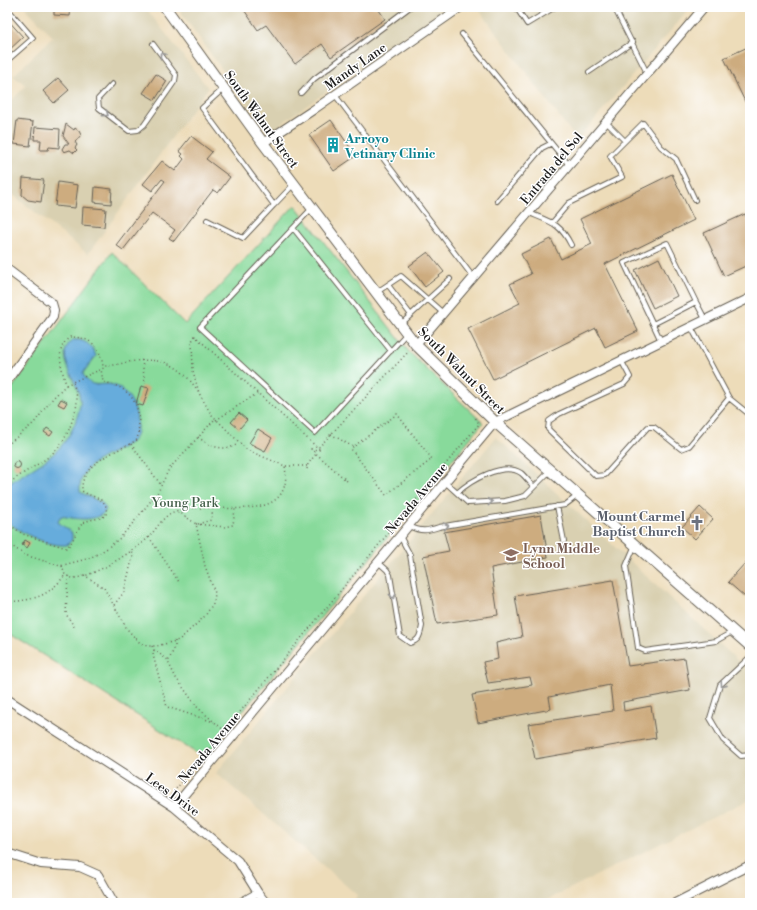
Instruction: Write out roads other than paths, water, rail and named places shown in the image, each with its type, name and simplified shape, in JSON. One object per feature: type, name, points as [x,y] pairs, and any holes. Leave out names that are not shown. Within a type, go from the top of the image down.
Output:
[{"type":"street","name":"South Walnut Street","points":[[165,7],[263,143],[416,344],[495,422],[734,631],[748,641]]},
{"type":"street","name":"Mandy Lane","points":[[263,143],[335,95],[460,7]]},
{"type":"street","name":"Entrada del Sol","points":[[416,344],[474,278],[704,7]]},
{"type":"street","points":[[7,269],[52,303],[54,310],[54,317],[7,381]]},
{"type":"street","name":"Nevada Avenue","points":[[174,807],[495,422],[750,298]]},
{"type":"street","name":"Lees Drive","points":[[7,699],[174,807],[238,862],[266,903]]},
{"type":"street","points":[[7,853],[41,864],[80,866],[98,875],[114,903]]},
{"type":"street","points":[[675,903],[750,866]]},
{"type":"street","points":[[240,903],[258,893]]},
{"type":"lane","points":[[301,93],[314,79],[410,7]]},
{"type":"lane","points":[[516,7],[526,24],[555,7]]},
{"type":"lane","points":[[614,7],[648,73]]},
{"type":"lane","points":[[7,8],[33,38],[10,59]]},
{"type":"lane","points":[[462,34],[569,166]]},
{"type":"lane","points":[[589,72],[633,42]]},
{"type":"lane","points":[[112,84],[98,99],[98,108],[129,131],[138,130],[144,125],[175,81],[176,75],[152,44]]},
{"type":"lane","points":[[223,89],[202,108],[274,205]]},
{"type":"lane","points":[[335,95],[474,278]]},
{"type":"lane","points":[[606,121],[624,140]]},
{"type":"lane","points":[[552,223],[569,203],[622,177],[610,156],[624,140],[643,123],[661,147],[676,160],[695,200]]},
{"type":"lane","points":[[497,201],[542,148],[550,144]]},
{"type":"lane","points":[[207,220],[243,238],[294,184]]},
{"type":"lane","points":[[312,208],[200,327],[315,433],[407,333]]},
{"type":"lane","points":[[529,213],[552,223],[564,231],[571,245]]},
{"type":"lane","points":[[293,228],[391,351]]},
{"type":"lane","points":[[661,341],[624,263],[667,243],[705,320]]},
{"type":"lane","points":[[376,292],[401,276],[443,313]]},
{"type":"lane","points":[[401,324],[450,279]]},
{"type":"lane","points":[[388,285],[410,315]]},
{"type":"lane","points":[[653,324],[696,302]]},
{"type":"lane","points":[[690,327],[729,398],[750,415]]},
{"type":"lane","points":[[621,360],[630,376],[624,384],[558,414],[549,421],[548,429],[596,476],[605,475],[648,427],[654,427],[681,449],[689,446],[729,398]]},
{"type":"lane","points":[[457,493],[469,482],[490,473],[509,469],[520,473],[534,487]]},
{"type":"lane","points":[[445,482],[468,503],[477,504],[505,501],[525,496],[550,471]]},
{"type":"lane","points":[[408,526],[420,531],[427,531],[440,527],[565,505],[578,495]]},
{"type":"lane","points":[[557,506],[564,541]]},
{"type":"lane","points":[[378,562],[390,575],[400,636],[410,642],[417,641],[420,636],[422,626],[410,555],[400,536]]},
{"type":"lane","points":[[635,545],[626,566],[638,648],[645,651],[716,641],[734,631]]},
{"type":"lane","points":[[750,657],[720,685],[710,718],[723,740],[741,756],[750,755]]},
{"type":"water","points":[[73,340],[81,340],[88,344],[93,349],[96,356],[83,373],[84,377],[93,384],[109,384],[116,386],[122,389],[130,399],[136,412],[137,431],[136,436],[130,443],[97,461],[84,474],[80,492],[102,503],[106,509],[104,513],[99,516],[89,519],[61,516],[58,522],[72,533],[72,540],[67,545],[60,545],[35,538],[19,530],[7,521],[7,486],[50,457],[64,443],[74,426],[80,405],[80,397],[69,371],[65,354],[67,346]]},
{"type":"place","name":"Arroyo Vetinary Clinic","points":[[333,145]]},
{"type":"place","name":"Mount Carmel Baptist Church","points":[[697,523]]},
{"type":"place","name":"Lynn Middle School","points":[[511,555]]},
{"type":"park label","name":"Young Park","points":[[185,502]]}]
